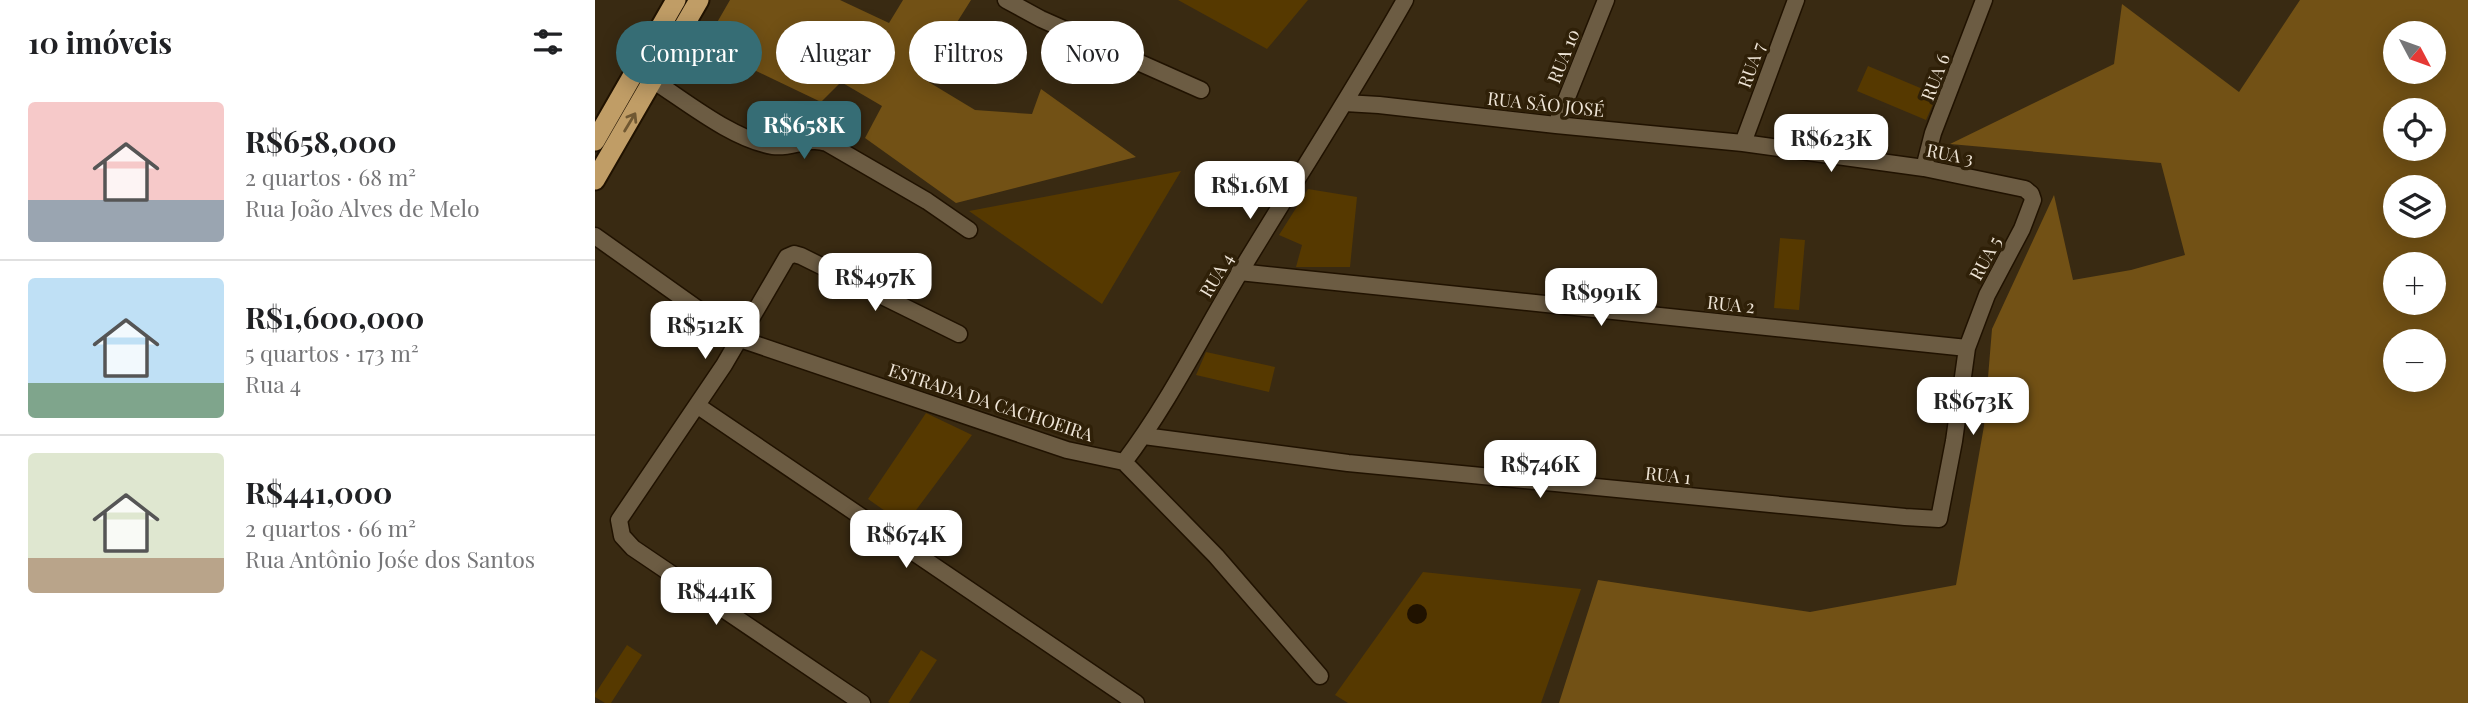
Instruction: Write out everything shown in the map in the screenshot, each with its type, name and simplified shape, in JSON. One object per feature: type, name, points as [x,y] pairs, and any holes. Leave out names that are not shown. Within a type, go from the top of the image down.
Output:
[{"type":"highway","points":[[595,141],[676,0]]},
{"type":"highway","points":[[687,21],[699,0]]},
{"type":"highway","points":[[595,180],[652,84]]},
{"type":"street","points":[[1006,0],[1041,19],[1201,90]]},
{"type":"street","name":"RUA 4","points":[[1124,462],[1144,436],[1239,272],[1345,103],[1405,0]]},
{"type":"street","name":"RUA 10","points":[[1556,125],[1606,0]]},
{"type":"street","name":"RUA 7","points":[[1743,143],[1796,0]]},
{"type":"street","name":"RUA 6","points":[[1924,168],[1933,133],[1984,0]]},
{"type":"street","points":[[659,84],[725,126],[756,142],[783,147],[817,140],[827,143],[927,201],[969,230]]},
{"type":"street","name":"RUA SÃO JOSÉ","points":[[1345,103],[1743,143]]},
{"type":"street","name":"RUA 3","points":[[1743,143],[1924,168],[2025,189]]},
{"type":"street","name":"RUA 5","points":[[1967,348],[1987,295],[2028,213],[2032,197],[2025,189]]},
{"type":"street","name":"ESTRADA DA CACHOEIRA","points":[[595,236],[740,340],[1067,450],[1124,462]]},
{"type":"street","points":[[862,703],[633,548],[622,536],[619,520],[698,406],[740,340],[787,257],[795,254],[959,334]]},
{"type":"street","name":"RUA 2","points":[[1239,272],[1967,348]]},
{"type":"street","name":"RUA 1","points":[[1144,436],[1348,463],[1939,519],[1954,441],[1967,348]]},
{"type":"street","points":[[698,406],[1136,703]]},
{"type":"street","points":[[1124,462],[1216,556],[1320,676]]},
{"type":"shaded area","points":[[730,0],[840,0],[885,21],[776,21],[776,80],[762,74],[762,21],[718,21]]},
{"type":"shaded area","points":[[903,0],[971,0],[958,21],[909,21],[909,84],[932,84],[975,110],[1032,114],[1041,89],[1136,157],[956,203],[865,138],[882,106],[844,84],[895,84],[895,21],[890,21]]},
{"type":"shaded area","points":[[1178,0],[1308,0],[1267,49]]},
{"type":"shaded area","points":[[2300,0],[2468,0],[2468,703],[1559,703],[1598,580],[1810,612],[1956,585],[1984,426],[1992,329],[2054,195],[2073,280],[2131,270],[2185,255],[2161,163],[1950,144],[2114,64],[2122,4],[2239,92]]},
{"type":"shaded area","points":[[1868,66],[1937,95],[1926,120],[1857,91]]},
{"type":"shaded area","points":[[783,84],[839,84],[821,102]]},
{"type":"shaded area","points":[[1181,171],[1102,304],[969,211]]},
{"type":"shaded area","points":[[1308,189],[1357,197],[1350,267],[1296,267],[1302,245],[1279,235]]},
{"type":"shaded area","points":[[1780,238],[1805,240],[1799,310],[1774,308]]},
{"type":"shaded area","points":[[1206,352],[1275,367],[1269,392],[1196,375]]},
{"type":"shaded area","points":[[926,413],[972,435],[905,525],[868,499]]},
{"type":"shaded area","points":[[1423,572],[1581,589],[1541,703],[1348,703],[1335,695]]},
{"type":"shaded area","points":[[1413,604],[1421,604],[1427,614],[1421,624],[1413,624],[1407,618],[1407,610]]},
{"type":"shaded area","points":[[627,645],[642,655],[611,703],[605,703],[595,697],[595,694]]},
{"type":"shaded area","points":[[921,650],[937,660],[909,703],[888,702]]}]
